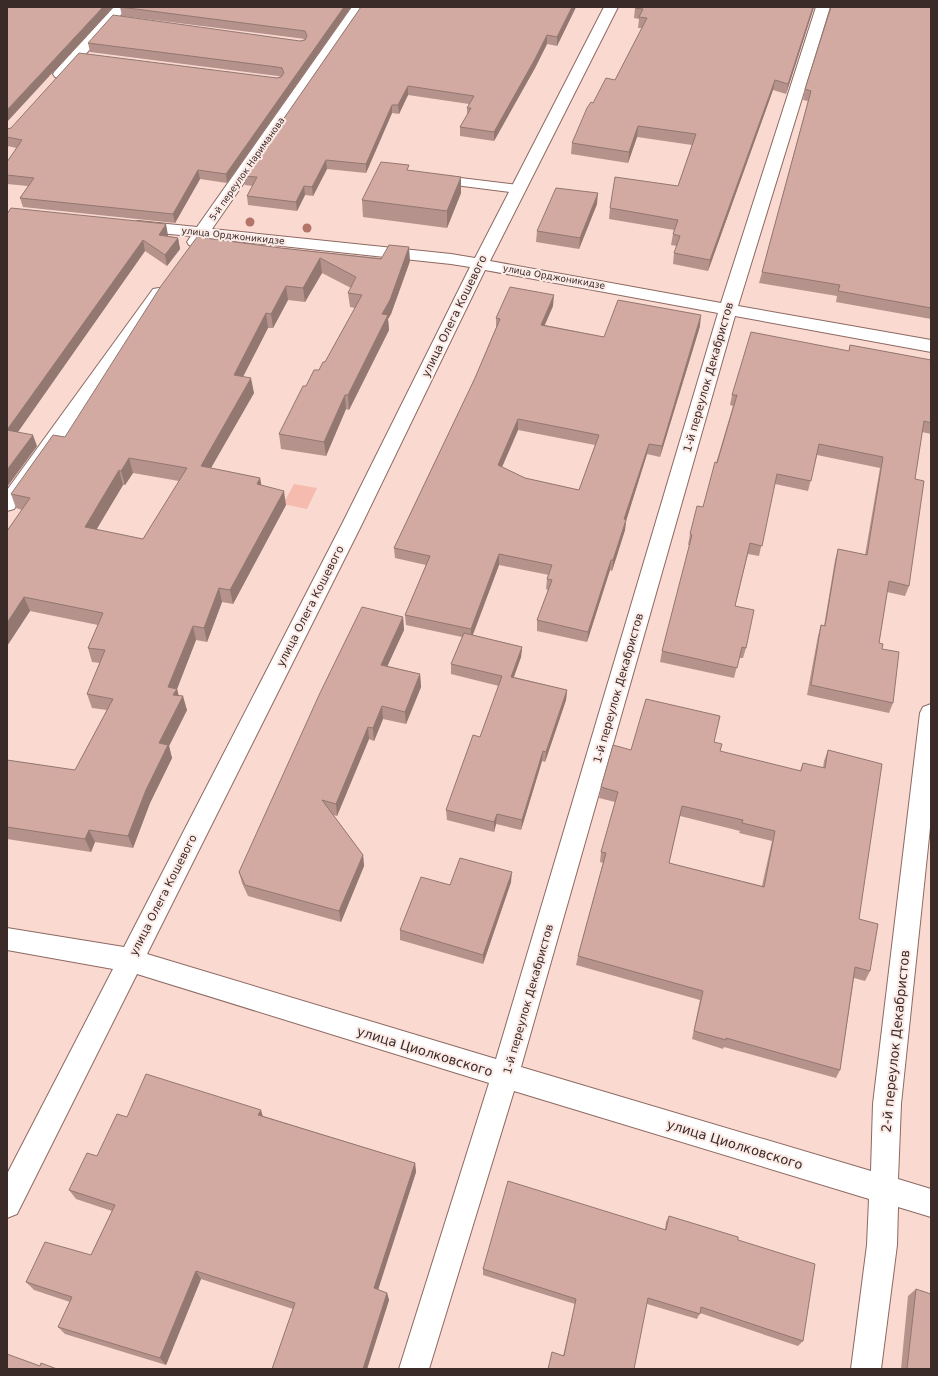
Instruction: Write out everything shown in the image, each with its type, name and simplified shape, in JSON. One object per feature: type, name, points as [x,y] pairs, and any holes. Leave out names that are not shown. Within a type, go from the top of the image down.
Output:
[{"type":"street","points":[[52,83],[121,7]]},
{"type":"street","name":"5-й переулок Нариманова","points":[[184,258],[359,7]]},
{"type":"street","name":"улица Олега Кошевого","points":[[7,1204],[348,531],[480,264],[611,7]]},
{"type":"street","name":"1-й переулок Декабристов","points":[[414,1369],[505,1075],[728,309],[823,7]]},
{"type":"street","name":"улица Орджоникидзе","points":[[124,224],[451,259],[931,346]]},
{"type":"street","points":[[7,504],[170,278]]},
{"type":"street","name":"2-й переулок Декабристов","points":[[866,1369],[882,1245],[887,1104],[931,713]]},
{"type":"street","name":"улица Циолковского","points":[[7,939],[130,960],[931,1203]]},
{"type":"lane","points":[[110,19],[126,21]]},
{"type":"lane","points":[[77,56],[93,58]]},
{"type":"lane","points":[[427,177],[518,189]]},
{"type":"shaded area","points":[[294,484],[317,488],[307,509],[283,504]]},
{"type":"building","points":[[7,7],[103,7],[7,110]]},
{"type":"building","points":[[120,7],[344,7],[226,174],[198,170],[173,214],[20,198],[34,178],[7,175],[7,162],[22,140],[7,137],[7,129],[11,128],[79,53],[277,78],[281,77],[284,73],[282,68],[277,67],[88,43],[113,15],[300,41],[305,40],[307,36],[305,31]]},
{"type":"building","points":[[361,7],[572,7],[557,37],[547,35],[494,132],[460,127],[471,108],[467,108],[474,96],[408,86],[398,105],[392,105],[366,164],[326,160],[312,187],[304,186],[296,202],[247,196],[257,177],[244,176]]},
{"type":"building","points":[[813,7],[788,84],[775,80],[710,260],[674,253],[680,236],[673,234],[678,220],[610,208],[615,177],[678,186],[696,134],[638,126],[629,152],[572,143],[587,108],[591,102],[593,103],[606,78],[615,80],[647,18],[639,17],[643,9],[635,8]]},
{"type":"building","points":[[831,7],[931,7],[931,308],[838,291],[840,285],[762,272],[811,91],[805,89]]},
{"type":"building","points":[[381,162],[409,165],[407,170],[461,177],[447,211],[362,200]]},
{"type":"building","points":[[556,188],[598,193],[580,238],[537,231]]},
{"type":"building","points":[[11,208],[166,224],[159,235],[178,238],[165,255],[143,240],[7,430],[7,214]]},
{"type":"building","points":[[197,237],[381,259],[389,245],[409,247],[390,300],[382,314],[388,315],[348,395],[345,395],[324,442],[279,434],[303,386],[306,386],[314,370],[319,370],[323,362],[325,362],[362,295],[348,293],[356,277],[320,258],[303,288],[286,286],[271,314],[266,313],[234,375],[251,378],[201,466],[260,478],[257,484],[284,491],[230,590],[219,588],[204,628],[193,626],[168,687],[177,689],[173,695],[183,696],[159,743],[168,745],[146,790],[128,836],[89,830],[85,839],[7,827],[7,760],[75,770],[113,699],[87,694],[105,650],[88,648],[103,613],[24,597],[7,623],[7,531],[30,498],[11,494],[53,435],[65,437],[161,286]],"holes":[[[129,458],[187,468],[143,539],[85,527],[119,470],[121,471]]]},
{"type":"building","points":[[510,287],[554,295],[541,325],[604,337],[618,300],[701,315],[662,446],[649,444],[624,519],[626,520],[613,560],[611,560],[588,632],[537,620],[552,580],[547,579],[552,565],[499,554],[471,629],[405,615],[430,556],[394,548],[475,378],[500,319],[496,318]],"holes":[[[518,419],[599,435],[579,490],[525,478],[498,465]]]},
{"type":"building","points":[[751,332],[849,351],[850,345],[931,360],[931,423],[924,421],[915,479],[924,481],[909,586],[889,581],[879,643],[883,644],[882,649],[899,652],[893,703],[811,685],[821,625],[825,626],[838,549],[867,555],[883,457],[819,444],[811,481],[777,474],[762,546],[750,543],[735,606],[754,610],[746,648],[742,647],[737,668],[662,651],[692,535],[690,534],[697,506],[703,507],[715,462],[717,463],[737,395],[732,395]]},
{"type":"building","points":[[7,430],[33,435],[7,470]]},
{"type":"building","points":[[362,607],[403,617],[381,665],[420,674],[405,712],[382,706],[373,728],[368,727],[336,804],[322,800],[363,855],[339,911],[245,885],[239,872],[320,693]]},
{"type":"building","points":[[464,633],[522,647],[511,677],[567,690],[546,752],[543,751],[522,820],[497,814],[494,822],[446,810],[473,735],[480,737],[502,676],[451,664]]},
{"type":"building","points":[[646,699],[720,716],[714,742],[722,744],[720,751],[801,771],[803,763],[825,768],[828,750],[882,764],[859,919],[878,924],[870,971],[855,967],[840,1070],[726,1038],[726,1040],[694,1031],[703,991],[578,956],[606,853],[601,852],[618,792],[601,787],[613,745],[631,750]],"holes":[[[682,806],[743,820],[742,823],[775,831],[764,887],[669,863]]]},
{"type":"building","points":[[460,858],[512,872],[483,955],[400,930],[421,877],[450,885]]},
{"type":"building","points":[[146,1074],[261,1110],[258,1115],[415,1163],[374,1288],[387,1293],[363,1369],[272,1369],[295,1303],[196,1271],[160,1358],[58,1327],[72,1297],[26,1282],[45,1242],[91,1255],[115,1205],[69,1190],[87,1153],[97,1156],[117,1114],[127,1117]]},
{"type":"building","points":[[508,1181],[666,1230],[669,1216],[738,1237],[738,1240],[815,1264],[803,1341],[701,1307],[700,1314],[648,1298],[634,1369],[548,1369],[552,1352],[564,1356],[576,1299],[483,1269]]},
{"type":"building","points":[[916,1289],[931,1294],[931,1369],[907,1369]]},
{"type":"building","points":[[7,1354],[40,1366],[41,1363],[57,1369],[7,1369]]}]
